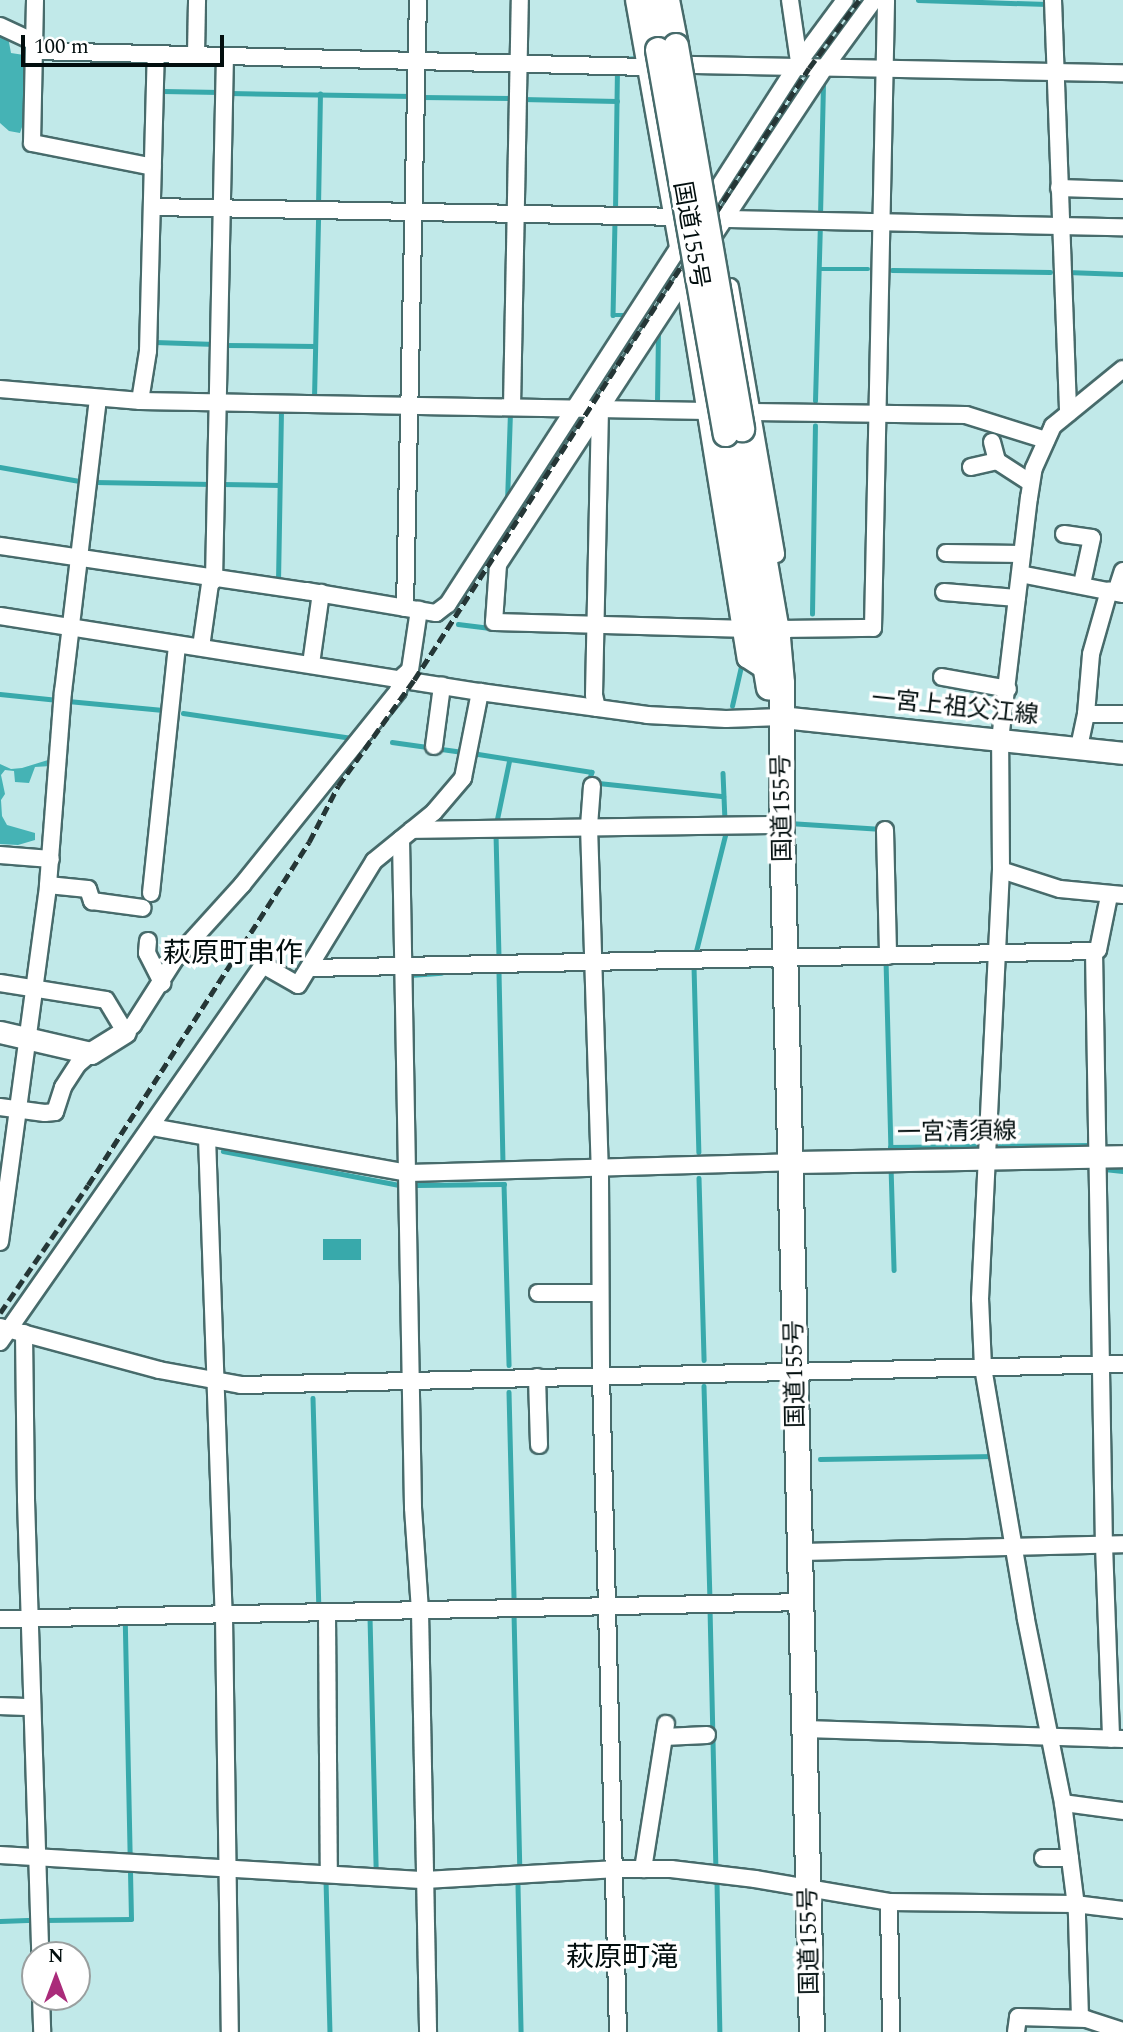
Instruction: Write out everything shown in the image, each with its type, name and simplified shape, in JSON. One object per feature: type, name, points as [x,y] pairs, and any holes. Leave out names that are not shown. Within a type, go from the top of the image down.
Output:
[{"type":"highway","name":"国道155号","points":[[650,0],[667,57],[740,425],[778,638],[812,2032]]},
{"type":"highway","name":"国道155号","points":[[667,0],[667,57]]},
{"type":"highway","name":"国道155号","points":[[740,425],[765,672],[781,717]]},
{"type":"main road","name":"一宮上祖父江線","points":[[781,717],[1123,752]]},
{"type":"main road","points":[[0,1032],[91,1053],[125,1032]]},
{"type":"main road","name":"一宮清須線","points":[[792,1162],[1123,1156]]},
{"type":"street","points":[[35,0],[32,143],[153,167]]},
{"type":"street","points":[[196,54],[197,0]]},
{"type":"street","points":[[0,983],[106,1000],[125,1032],[148,1006],[175,958],[242,885],[398,691],[401,678],[410,670],[410,407],[418,0]]},
{"type":"street","points":[[512,407],[520,0]]},
{"type":"street","points":[[634,0],[667,57],[722,222],[740,425],[878,415],[966,415],[1045,440]]},
{"type":"street","points":[[678,0],[667,57],[665,175],[707,411],[746,659],[765,672]]},
{"type":"street","points":[[790,0],[798,64]]},
{"type":"street","points":[[0,546],[214,580],[320,593],[436,614],[447,604],[798,64],[845,0]]},
{"type":"street","points":[[741,629],[494,622],[498,565],[595,422],[601,408],[825,67],[874,0]]},
{"type":"street","points":[[778,638],[787,629],[873,628],[886,0]]},
{"type":"street","points":[[1053,0],[1068,413]]},
{"type":"street","points":[[0,26],[35,46],[156,54],[519,62],[667,57],[825,67],[1123,73]]},
{"type":"street","points":[[140,401],[148,351],[156,54]]},
{"type":"street","points":[[201,647],[211,584],[214,580],[225,55]]},
{"type":"street","points":[[1059,188],[1123,190]]},
{"type":"street","points":[[152,207],[699,217]]},
{"type":"street","points":[[722,222],[1123,227]]},
{"type":"street","points":[[1080,2018],[1075,1904],[1063,1803],[1014,1548],[983,1367],[980,1299],[1001,870],[1000,740],[1031,483],[1045,440],[1053,426],[1123,369]]},
{"type":"street","points":[[0,389],[140,401],[707,411]]},
{"type":"street","points":[[0,1242],[48,885],[71,627],[98,398]]},
{"type":"street","points":[[597,708],[594,695],[601,408]]},
{"type":"street","points":[[992,442],[997,461],[1031,483]]},
{"type":"street","points":[[971,467],[997,461]]},
{"type":"street","points":[[1064,534],[1092,538],[1082,584]]},
{"type":"street","points":[[946,553],[1022,554]]},
{"type":"street","points":[[1079,747],[1086,714],[1091,654],[1123,571]]},
{"type":"street","points":[[1020,574],[1116,592]]},
{"type":"street","points":[[944,592],[1017,598]]},
{"type":"street","points":[[311,664],[320,593]]},
{"type":"street","points":[[0,616],[597,708],[675,717],[781,717]]},
{"type":"street","points":[[151,893],[177,644]]},
{"type":"street","points":[[942,677],[1008,689]]},
{"type":"street","points":[[434,746],[442,686]]},
{"type":"street","points":[[40,1941],[31,1619],[8,1333],[74,1232],[152,1127],[263,965],[298,985],[374,861],[433,812],[463,778],[480,692]]},
{"type":"street","points":[[1086,714],[1123,714]]},
{"type":"street","points":[[592,786],[589,826],[618,2032]]},
{"type":"street","points":[[407,835],[589,826],[782,825]]},
{"type":"street","points":[[885,830],[888,956]]},
{"type":"street","points":[[407,835],[403,968],[413,1508],[420,1611],[428,2032]]},
{"type":"street","points":[[0,855],[51,859]]},
{"type":"street","points":[[310,968],[403,968],[1098,950],[1116,895],[1060,889],[1001,870]]},
{"type":"street","points":[[48,885],[88,889],[92,901],[143,908]]},
{"type":"street","points":[[148,941],[147,953],[162,983]]},
{"type":"street","points":[[805,1728],[1117,1739],[1104,1545],[1094,951]]},
{"type":"street","points":[[0,1107],[55,1112],[63,1087],[78,1064],[91,1053]]},
{"type":"street","points":[[152,1127],[408,1173],[792,1162]]},
{"type":"street","points":[[207,1137],[224,1616],[230,2032]]},
{"type":"street","points":[[538,1293],[599,1293]]},
{"type":"street","points":[[8,1333],[242,1385],[1123,1364]]},
{"type":"street","points":[[537,1377],[539,1445]]},
{"type":"street","points":[[800,1552],[1123,1544]]},
{"type":"street","points":[[0,1619],[803,1602]]},
{"type":"street","points":[[327,1614],[329,1874]]},
{"type":"street","points":[[0,1706],[32,1707]]},
{"type":"street","points":[[643,1869],[665,1730],[706,1735]]},
{"type":"street","points":[[1063,1803],[1123,1811]]},
{"type":"street","points":[[0,1855],[425,1880],[643,1869],[755,1879],[889,1902],[1075,1904],[1123,1910]]},
{"type":"street","points":[[1043,1858],[1070,1858]]},
{"type":"street","points":[[889,1902],[891,2032]]},
{"type":"street","points":[[41,2011],[42,2032]]},
{"type":"street","points":[[1016,2032],[1018,2017],[1080,2018],[1123,2031]]},
{"type":"shaded area","points":[[0,31],[8,37],[11,53],[24,55],[28,63],[24,121],[20,133],[9,131],[0,123]]},
{"type":"shaded area","points":[[48,760],[51,766],[35,767],[29,783],[15,782],[14,771],[5,770],[1,775],[5,794],[1,800],[2,816],[7,825],[35,833],[35,840],[18,845],[0,844],[0,764],[11,769]]},
{"type":"shaded area","points":[[323,1239],[361,1239],[361,1260],[323,1260]]},
{"type":"waterway","points":[[918,0],[1047,4]]},
{"type":"waterway","points":[[622,59],[639,58],[638,56]]},
{"type":"waterway","points":[[615,211],[617,71]]},
{"type":"waterway","points":[[820,216],[823,80]]},
{"type":"waterway","points":[[162,91],[220,92]]},
{"type":"waterway","points":[[229,93],[412,96]]},
{"type":"waterway","points":[[318,207],[320,94]]},
{"type":"waterway","points":[[421,97],[513,98]]},
{"type":"waterway","points":[[522,99],[617,101]]},
{"type":"waterway","points":[[314,398],[318,215]]},
{"type":"waterway","points":[[615,221],[613,315],[630,315]]},
{"type":"waterway","points":[[815,401],[820,226]]},
{"type":"waterway","points":[[819,269],[868,269]]},
{"type":"waterway","points":[[892,270],[1050,272]]},
{"type":"waterway","points":[[1067,272],[1123,274]]},
{"type":"waterway","points":[[657,402],[658,334]]},
{"type":"waterway","points":[[156,337],[155,342],[215,344]]},
{"type":"waterway","points":[[224,345],[315,346]]},
{"type":"waterway","points":[[507,502],[510,412]]},
{"type":"waterway","points":[[278,582],[281,413]]},
{"type":"waterway","points":[[812,614],[815,426]]},
{"type":"waterway","points":[[0,467],[85,482]]},
{"type":"waterway","points":[[94,482],[212,484]]},
{"type":"waterway","points":[[222,484],[279,485]]},
{"type":"waterway","points":[[458,624],[492,628]]},
{"type":"waterway","points":[[732,706],[742,662]]},
{"type":"waterway","points":[[0,694],[58,700]]},
{"type":"waterway","points":[[68,701],[163,710]]},
{"type":"waterway","points":[[183,713],[353,738]]},
{"type":"waterway","points":[[392,742],[462,752]]},
{"type":"waterway","points":[[472,753],[592,772],[589,782],[723,796]]},
{"type":"waterway","points":[[496,824],[509,761]]},
{"type":"waterway","points":[[723,773],[725,821]]},
{"type":"waterway","points":[[789,823],[882,829]]},
{"type":"waterway","points":[[695,955],[726,832]]},
{"type":"waterway","points":[[496,834],[499,961]]},
{"type":"waterway","points":[[886,960],[891,1154]]},
{"type":"waterway","points":[[694,966],[699,1152]]},
{"type":"waterway","points":[[499,972],[503,1159]]},
{"type":"waterway","points":[[410,975],[441,973]]},
{"type":"waterway","points":[[994,1146],[1091,1145]]},
{"type":"waterway","points":[[890,1147],[979,1146]]},
{"type":"waterway","points":[[223,1151],[399,1185]]},
{"type":"waterway","points":[[891,1166],[894,1270]]},
{"type":"waterway","points":[[1104,1169],[1123,1171]]},
{"type":"waterway","points":[[699,1178],[704,1360]]},
{"type":"waterway","points":[[416,1185],[504,1184],[509,1365]]},
{"type":"waterway","points":[[704,1386],[710,1599]]},
{"type":"waterway","points":[[509,1392],[514,1603]]},
{"type":"waterway","points":[[313,1398],[319,1609]]},
{"type":"waterway","points":[[820,1459],[994,1456]]},
{"type":"waterway","points":[[710,1608],[716,1865]]},
{"type":"waterway","points":[[514,1613],[520,1869]]},
{"type":"waterway","points":[[370,1617],[376,1870]]},
{"type":"waterway","points":[[43,1920],[131,1919],[125,1623]]},
{"type":"waterway","points":[[326,1880],[330,2032]]},
{"type":"waterway","points":[[717,1882],[720,2032]]},
{"type":"waterway","points":[[518,1885],[521,2032]]},
{"type":"waterway","points":[[0,1921],[34,1920]]},
{"type":"railway","points":[[0,1313],[88,1185],[309,842],[338,786],[414,680],[809,68],[859,0]]},
{"type":"district","name":"萩原町串作","points":[[233,954]]},
{"type":"district","name":"萩原町滝","points":[[622,1958]]}]
